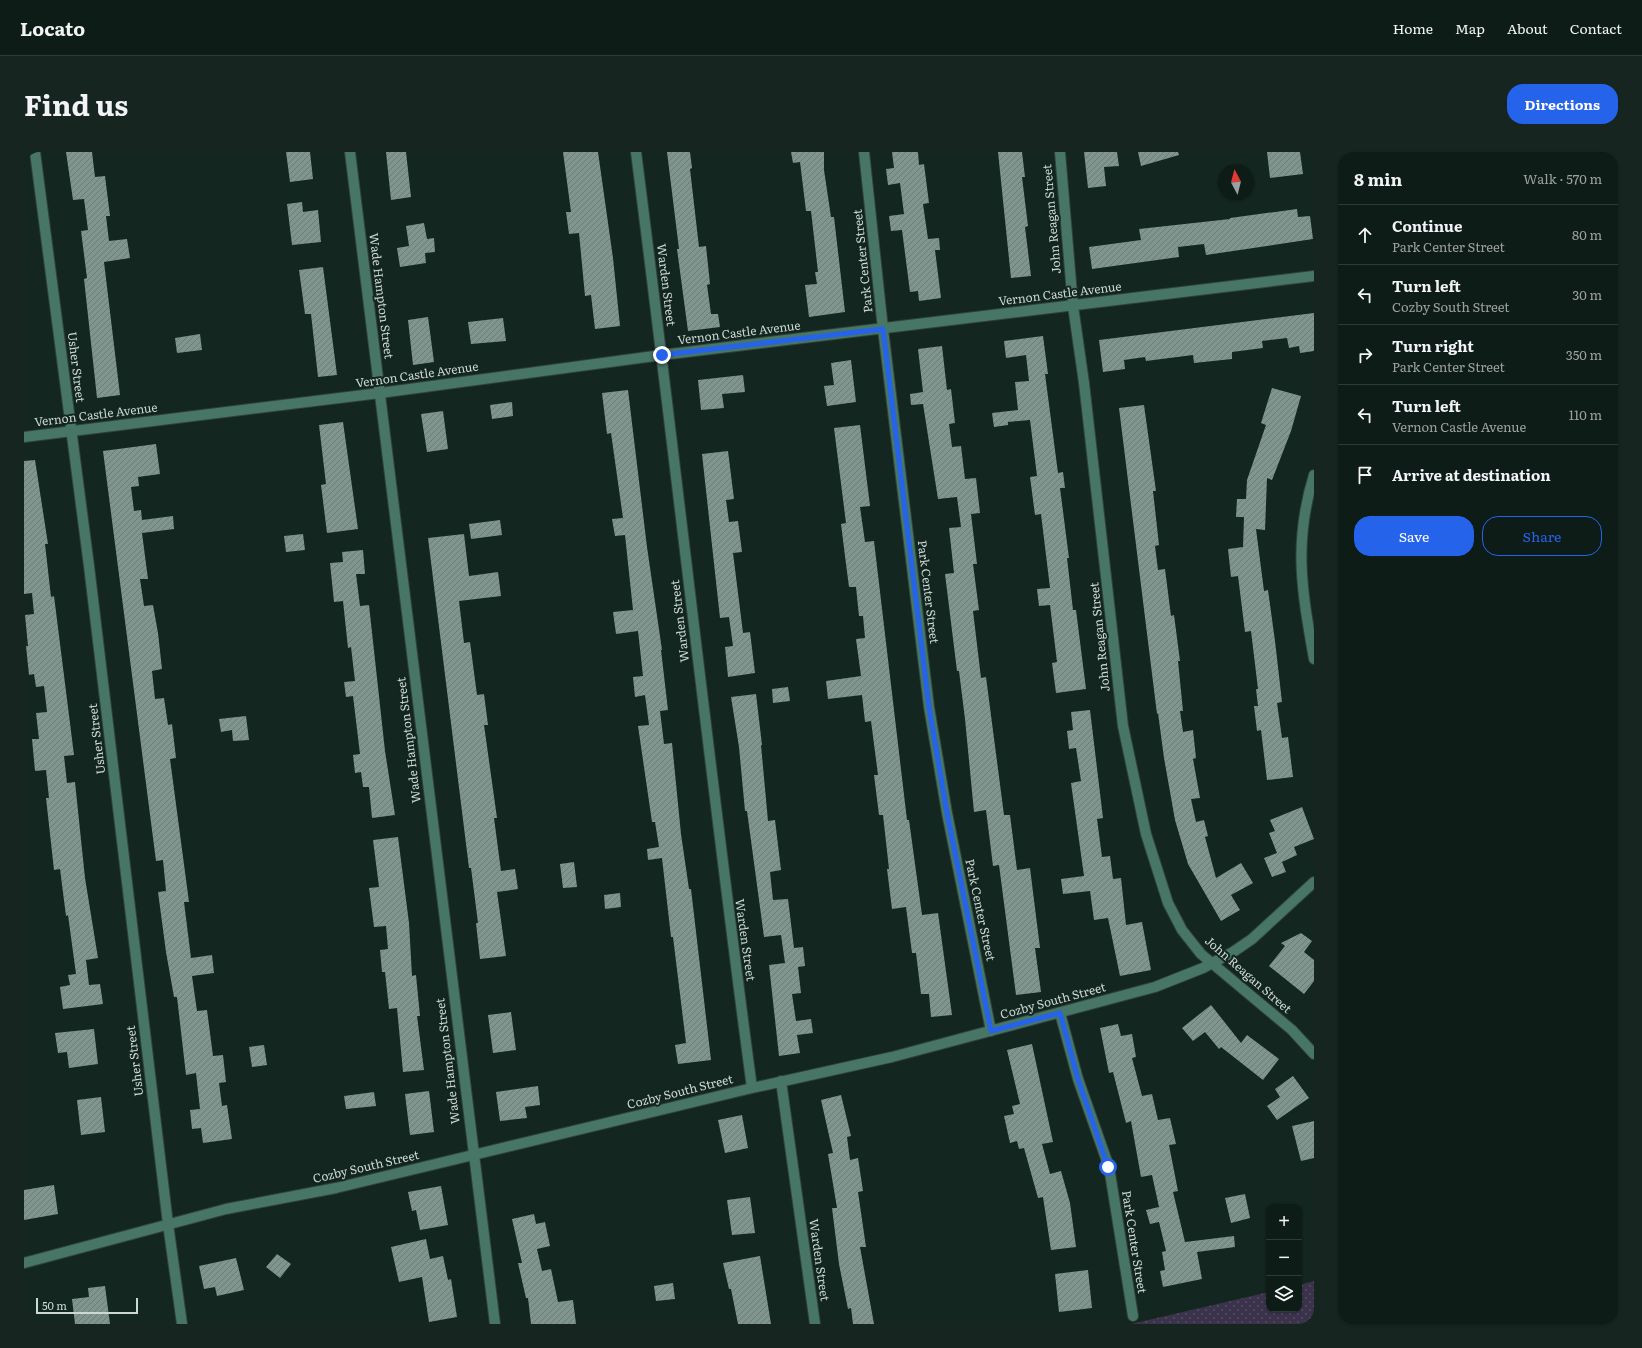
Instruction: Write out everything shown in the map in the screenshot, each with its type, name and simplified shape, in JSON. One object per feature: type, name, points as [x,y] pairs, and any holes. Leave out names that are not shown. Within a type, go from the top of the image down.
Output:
[{"type":"street","name":"Usher Street","points":[[35,152],[90,566],[168,1224],[182,1324]]},
{"type":"street","name":"Wade Hampton Street","points":[[350,152],[495,1324]]},
{"type":"street","name":"Warden Street","points":[[636,152],[662,355],[722,861],[752,1088]]},
{"type":"street","name":"Park Center Street","points":[[864,152],[883,329],[929,707],[947,813],[991,1031]]},
{"type":"street","name":"John Reagan Street","points":[[1060,152],[1073,306],[1084,383],[1123,726],[1146,834],[1168,903],[1182,930],[1201,954],[1292,1030],[1314,1054]]},
{"type":"street","name":"Vernon Castle Avenue","points":[[24,437],[380,393],[662,355],[1314,276]]},
{"type":"street","points":[[1314,475],[1301,532],[1300,565],[1303,600],[1314,659]]},
{"type":"street","name":"Cozby South Street","points":[[24,1263],[226,1209],[336,1188],[781,1081],[892,1057],[1155,987],[1212,963],[1252,939],[1314,882]]},
{"type":"street","name":"Park Center Street","points":[[1060,1013],[1078,1079],[1108,1167],[1133,1316]]},
{"type":"street","name":"Warden Street","points":[[781,1081],[815,1324]]},
{"type":"shaded area","points":[[1314,1281],[1314,1324],[1131,1324],[1266,1293],[1266,1312],[1302,1312],[1302,1284]]},
{"type":"building","points":[[66,152],[92,152],[95,177],[105,176],[110,216],[106,216],[109,241],[127,239],[130,258],[104,262],[120,395],[97,398],[84,279],[87,278],[81,231],[88,230],[84,199],[73,200]]},
{"type":"building","points":[[286,152],[310,152],[313,179],[290,182]]},
{"type":"building","points":[[386,152],[406,152],[411,197],[391,200]]},
{"type":"building","points":[[563,152],[598,152],[613,258],[620,326],[595,329],[591,295],[585,296],[579,233],[569,234],[566,212],[571,212]]},
{"type":"building","points":[[667,152],[690,152],[692,168],[690,169],[699,247],[706,246],[710,284],[707,285],[711,314],[718,314],[720,327],[688,331],[677,249],[679,249]]},
{"type":"building","points":[[791,152],[824,152],[824,170],[831,217],[834,217],[845,312],[809,317],[805,285],[817,284],[815,272],[818,272],[811,211],[806,211],[800,162],[793,163]]},
{"type":"building","points":[[892,152],[918,152],[919,165],[924,164],[929,203],[923,204],[928,239],[939,238],[940,250],[935,250],[941,298],[919,301],[918,291],[910,292],[902,230],[891,231],[889,216],[904,214],[900,183],[888,185],[886,169],[894,168]]},
{"type":"building","points":[[998,152],[1022,152],[1025,177],[1022,177],[1028,226],[1025,227],[1031,276],[1011,278]]},
{"type":"building","points":[[1084,152],[1117,152],[1119,166],[1104,167],[1106,186],[1088,188]]},
{"type":"building","points":[[1138,152],[1178,152],[1179,155],[1141,166]]},
{"type":"building","points":[[1267,152],[1300,152],[1303,174],[1270,178]]},
{"type":"building","points":[[302,202],[303,212],[318,210],[321,242],[292,245],[287,204]]},
{"type":"building","points":[[1297,209],[1298,217],[1310,216],[1313,239],[1206,255],[1204,244],[1178,247],[1179,257],[1092,269],[1089,247],[1141,240],[1139,229],[1230,219]]},
{"type":"building","points":[[424,223],[427,239],[434,238],[435,252],[425,253],[426,263],[400,267],[397,248],[409,246],[406,226]]},
{"type":"building","points":[[323,267],[337,375],[318,377],[311,314],[305,314],[299,270]]},
{"type":"building","points":[[1314,313],[1314,351],[1300,353],[1299,346],[1289,348],[1287,338],[1262,341],[1263,348],[1232,352],[1232,359],[1194,363],[1193,355],[1146,361],[1145,357],[1124,360],[1125,369],[1103,372],[1099,340]]},
{"type":"building","points":[[428,317],[434,362],[413,365],[408,320]]},
{"type":"building","points":[[503,318],[506,341],[471,344],[468,322]]},
{"type":"building","points":[[200,334],[202,350],[177,353],[175,338]]},
{"type":"building","points":[[1043,336],[1048,374],[1045,374],[1058,473],[1063,472],[1065,488],[1060,488],[1069,558],[1067,558],[1073,610],[1076,610],[1086,689],[1056,693],[1052,663],[1057,662],[1050,605],[1039,606],[1037,589],[1050,588],[1041,514],[1035,515],[1030,477],[1037,476],[1030,420],[1008,422],[1008,425],[994,427],[992,413],[1018,410],[1015,382],[1029,381],[1026,355],[1006,358],[1004,341]]},
{"type":"building","points":[[942,346],[947,390],[951,389],[955,423],[949,424],[952,447],[961,446],[965,479],[976,478],[980,513],[971,514],[977,564],[973,564],[979,610],[973,611],[981,678],[986,677],[1004,815],[1010,815],[1017,870],[1030,868],[1040,948],[1035,948],[1041,992],[1016,995],[999,865],[993,866],[986,810],[974,812],[965,719],[959,671],[957,671],[945,574],[954,573],[949,528],[961,527],[957,497],[938,499],[923,404],[911,405],[910,394],[923,392],[918,349]]},
{"type":"building","points":[[851,360],[856,402],[827,406],[824,386],[834,385],[831,363]]},
{"type":"building","points":[[743,375],[745,392],[722,394],[724,408],[701,410],[698,380]]},
{"type":"building","points":[[1272,388],[1301,396],[1291,431],[1272,480],[1267,478],[1265,530],[1256,529],[1264,591],[1268,590],[1275,641],[1282,702],[1277,703],[1282,738],[1288,737],[1293,777],[1267,780],[1261,730],[1257,731],[1254,706],[1258,706],[1256,689],[1258,689],[1251,631],[1245,632],[1238,576],[1231,577],[1228,549],[1243,547],[1244,517],[1236,517],[1237,499],[1246,499],[1247,480],[1266,425],[1261,423]]},
{"type":"building","points":[[628,390],[647,547],[662,650],[668,710],[660,711],[664,744],[672,743],[681,834],[689,889],[691,889],[711,1060],[678,1064],[675,1045],[686,1043],[673,937],[671,937],[662,858],[648,860],[647,849],[659,847],[655,822],[652,822],[638,726],[649,725],[645,695],[635,697],[633,677],[643,676],[638,631],[616,634],[613,612],[633,610],[625,535],[615,536],[612,519],[623,518],[611,433],[607,434],[602,393]]},
{"type":"building","points":[[512,402],[513,416],[492,419],[490,405]]},
{"type":"building","points":[[1144,405],[1156,491],[1153,491],[1159,545],[1155,546],[1158,570],[1165,569],[1171,616],[1174,615],[1180,661],[1178,661],[1183,711],[1180,711],[1183,732],[1193,730],[1196,758],[1193,759],[1200,798],[1191,799],[1196,822],[1204,820],[1208,836],[1205,837],[1216,878],[1241,863],[1253,883],[1231,895],[1240,910],[1221,921],[1188,864],[1175,820],[1158,713],[1157,714],[1119,408]]},
{"type":"building","points":[[443,411],[448,449],[427,452],[421,414]]},
{"type":"building","points":[[343,422],[358,529],[327,533],[321,485],[326,484],[319,425]]},
{"type":"building","points":[[860,425],[870,506],[860,507],[865,542],[874,541],[907,820],[909,820],[922,915],[938,913],[952,1015],[931,1017],[929,994],[921,994],[916,953],[912,953],[906,907],[892,909],[883,815],[879,815],[874,775],[878,775],[871,721],[865,722],[862,695],[828,699],[826,681],[861,676],[856,639],[865,638],[863,616],[859,616],[856,587],[849,587],[841,524],[846,523],[834,428]]},
{"type":"building","points":[[156,444],[160,474],[138,477],[139,486],[131,487],[134,511],[141,510],[142,520],[173,516],[174,529],[142,533],[148,579],[140,579],[144,606],[153,605],[158,633],[162,669],[152,671],[155,699],[164,698],[168,725],[172,724],[176,758],[170,759],[189,902],[184,902],[191,958],[212,955],[214,973],[192,976],[197,1011],[207,1010],[213,1056],[223,1055],[226,1082],[219,1083],[222,1106],[227,1105],[232,1139],[203,1143],[201,1128],[192,1129],[190,1110],[200,1109],[196,1073],[186,1075],[177,997],[174,997],[166,952],[158,892],[166,891],[163,860],[156,861],[103,451]]},
{"type":"building","points":[[728,451],[734,499],[726,500],[729,522],[738,521],[742,552],[733,553],[743,633],[750,632],[755,673],[728,677],[725,647],[733,646],[729,617],[720,618],[702,454]]},
{"type":"building","points":[[35,460],[48,544],[45,544],[51,597],[54,596],[74,755],[64,756],[67,783],[75,782],[85,878],[98,958],[86,960],[89,985],[100,984],[103,1004],[63,1009],[60,987],[70,985],[68,975],[76,974],[60,869],[54,870],[46,798],[49,798],[46,770],[35,771],[32,739],[39,739],[36,713],[47,712],[44,686],[36,687],[34,674],[29,675],[26,646],[28,646],[25,615],[34,614],[32,593],[24,594],[24,461]]},
{"type":"building","points":[[500,520],[502,535],[471,539],[469,524]]},
{"type":"building","points":[[303,534],[305,550],[286,552],[284,536]]},
{"type":"building","points":[[464,534],[469,576],[498,572],[501,596],[459,601],[464,643],[470,642],[477,695],[484,694],[488,725],[484,725],[497,818],[494,818],[501,871],[515,869],[518,889],[497,892],[506,956],[480,959],[476,923],[478,923],[471,868],[469,868],[428,538]]},
{"type":"building","points":[[363,550],[365,574],[356,574],[360,606],[369,605],[385,751],[395,815],[372,818],[369,787],[363,787],[361,772],[355,773],[353,755],[360,754],[353,696],[346,697],[344,682],[355,681],[351,647],[348,648],[343,601],[334,602],[330,563],[343,562],[342,552]]},
{"type":"building","points":[[788,687],[790,701],[773,703],[772,689]]},
{"type":"building","points":[[756,694],[768,821],[775,820],[781,870],[770,872],[773,900],[788,899],[794,948],[803,947],[805,966],[798,967],[801,993],[792,994],[796,1021],[811,1019],[813,1033],[797,1035],[800,1053],[779,1056],[769,965],[785,963],[781,935],[764,937],[747,811],[745,811],[739,747],[731,697]]},
{"type":"building","points":[[1090,710],[1103,818],[1097,819],[1102,857],[1110,856],[1113,879],[1121,878],[1126,925],[1142,922],[1151,970],[1120,976],[1108,918],[1094,920],[1090,891],[1063,894],[1061,879],[1084,876],[1071,783],[1081,781],[1076,748],[1069,749],[1067,731],[1073,730],[1071,712]]},
{"type":"building","points":[[246,716],[249,740],[233,741],[232,730],[221,732],[219,719]]},
{"type":"building","points":[[1302,807],[1314,839],[1294,847],[1297,855],[1282,862],[1286,872],[1272,877],[1264,858],[1277,853],[1269,833],[1275,831],[1270,820]]},
{"type":"building","points":[[398,837],[409,923],[412,976],[416,975],[420,1016],[417,1016],[424,1070],[403,1072],[397,1008],[389,1009],[385,972],[382,972],[380,950],[388,949],[386,926],[374,927],[369,888],[379,887],[373,840]]},
{"type":"building","points":[[574,862],[577,887],[563,888],[560,864]]},
{"type":"building","points":[[620,893],[621,907],[605,909],[604,895]]},
{"type":"building","points":[[1301,933],[1312,941],[1304,952],[1314,960],[1314,981],[1304,994],[1269,966],[1285,946],[1281,943]]},
{"type":"building","points":[[1211,1005],[1241,1043],[1247,1035],[1279,1059],[1263,1080],[1221,1047],[1219,1049],[1205,1032],[1193,1041],[1182,1028]]},
{"type":"building","points":[[511,1012],[516,1050],[493,1053],[488,1015]]},
{"type":"building","points":[[1118,1024],[1121,1036],[1132,1034],[1136,1057],[1132,1058],[1142,1096],[1152,1094],[1158,1120],[1170,1118],[1176,1144],[1169,1145],[1178,1191],[1173,1192],[1185,1242],[1234,1236],[1235,1247],[1197,1252],[1202,1279],[1163,1287],[1160,1271],[1165,1270],[1162,1252],[1166,1251],[1159,1222],[1150,1224],[1146,1210],[1159,1207],[1152,1175],[1141,1177],[1131,1121],[1126,1123],[1113,1072],[1109,1073],[1100,1028]]},
{"type":"building","points":[[94,1029],[98,1064],[69,1068],[67,1052],[58,1053],[55,1033]]},
{"type":"building","points":[[1032,1044],[1053,1142],[1042,1144],[1050,1174],[1061,1171],[1070,1203],[1076,1247],[1051,1250],[1043,1197],[1038,1198],[1024,1148],[1019,1149],[1017,1141],[1010,1143],[1004,1116],[1014,1114],[1012,1106],[1020,1104],[1007,1050]]},
{"type":"building","points":[[264,1045],[267,1065],[252,1067],[249,1047]]},
{"type":"building","points":[[1293,1076],[1309,1098],[1277,1120],[1267,1106],[1280,1097],[1275,1089]]},
{"type":"building","points":[[538,1086],[540,1105],[525,1107],[527,1118],[500,1121],[496,1092]]},
{"type":"building","points":[[429,1091],[434,1132],[410,1135],[405,1094]]},
{"type":"building","points":[[374,1092],[376,1106],[346,1109],[344,1096]]},
{"type":"building","points":[[841,1095],[851,1136],[847,1137],[850,1160],[858,1158],[863,1191],[858,1192],[866,1247],[860,1247],[874,1324],[853,1324],[851,1308],[848,1309],[839,1264],[832,1208],[837,1208],[828,1154],[833,1153],[821,1100]]},
{"type":"building","points":[[101,1097],[105,1132],[81,1135],[77,1100]]},
{"type":"building","points":[[742,1115],[748,1148],[725,1153],[718,1120]]},
{"type":"building","points":[[1314,1121],[1314,1158],[1301,1161],[1292,1126]]},
{"type":"building","points":[[54,1185],[58,1214],[24,1220],[24,1190]]},
{"type":"building","points":[[441,1186],[448,1225],[420,1230],[416,1210],[412,1211],[408,1192]]},
{"type":"building","points":[[1245,1194],[1250,1218],[1231,1223],[1225,1198]]},
{"type":"building","points":[[750,1197],[755,1233],[732,1235],[727,1200]]},
{"type":"building","points":[[534,1214],[536,1224],[545,1222],[550,1246],[537,1249],[542,1271],[551,1269],[558,1302],[573,1300],[576,1324],[531,1324],[528,1298],[526,1298],[518,1263],[522,1263],[512,1219]]},
{"type":"building","points":[[426,1239],[430,1259],[443,1256],[448,1280],[451,1279],[457,1317],[429,1322],[422,1277],[399,1282],[391,1247]]},
{"type":"building","points":[[277,1254],[291,1264],[280,1278],[266,1267]]},
{"type":"building","points":[[760,1256],[771,1324],[738,1324],[731,1289],[729,1289],[723,1263]]},
{"type":"building","points":[[236,1258],[244,1290],[217,1296],[215,1287],[204,1289],[199,1266]]},
{"type":"building","points":[[1088,1270],[1092,1308],[1059,1312],[1055,1274]]},
{"type":"building","points":[[673,1283],[675,1299],[656,1301],[654,1286]]},
{"type":"building","points":[[105,1286],[110,1324],[75,1324],[72,1299],[89,1297],[88,1288]]},
{"type":"route","points":[[662,355],[883,329],[929,707],[947,813],[991,1031],[1060,1013],[1078,1079],[1108,1167]]}]
